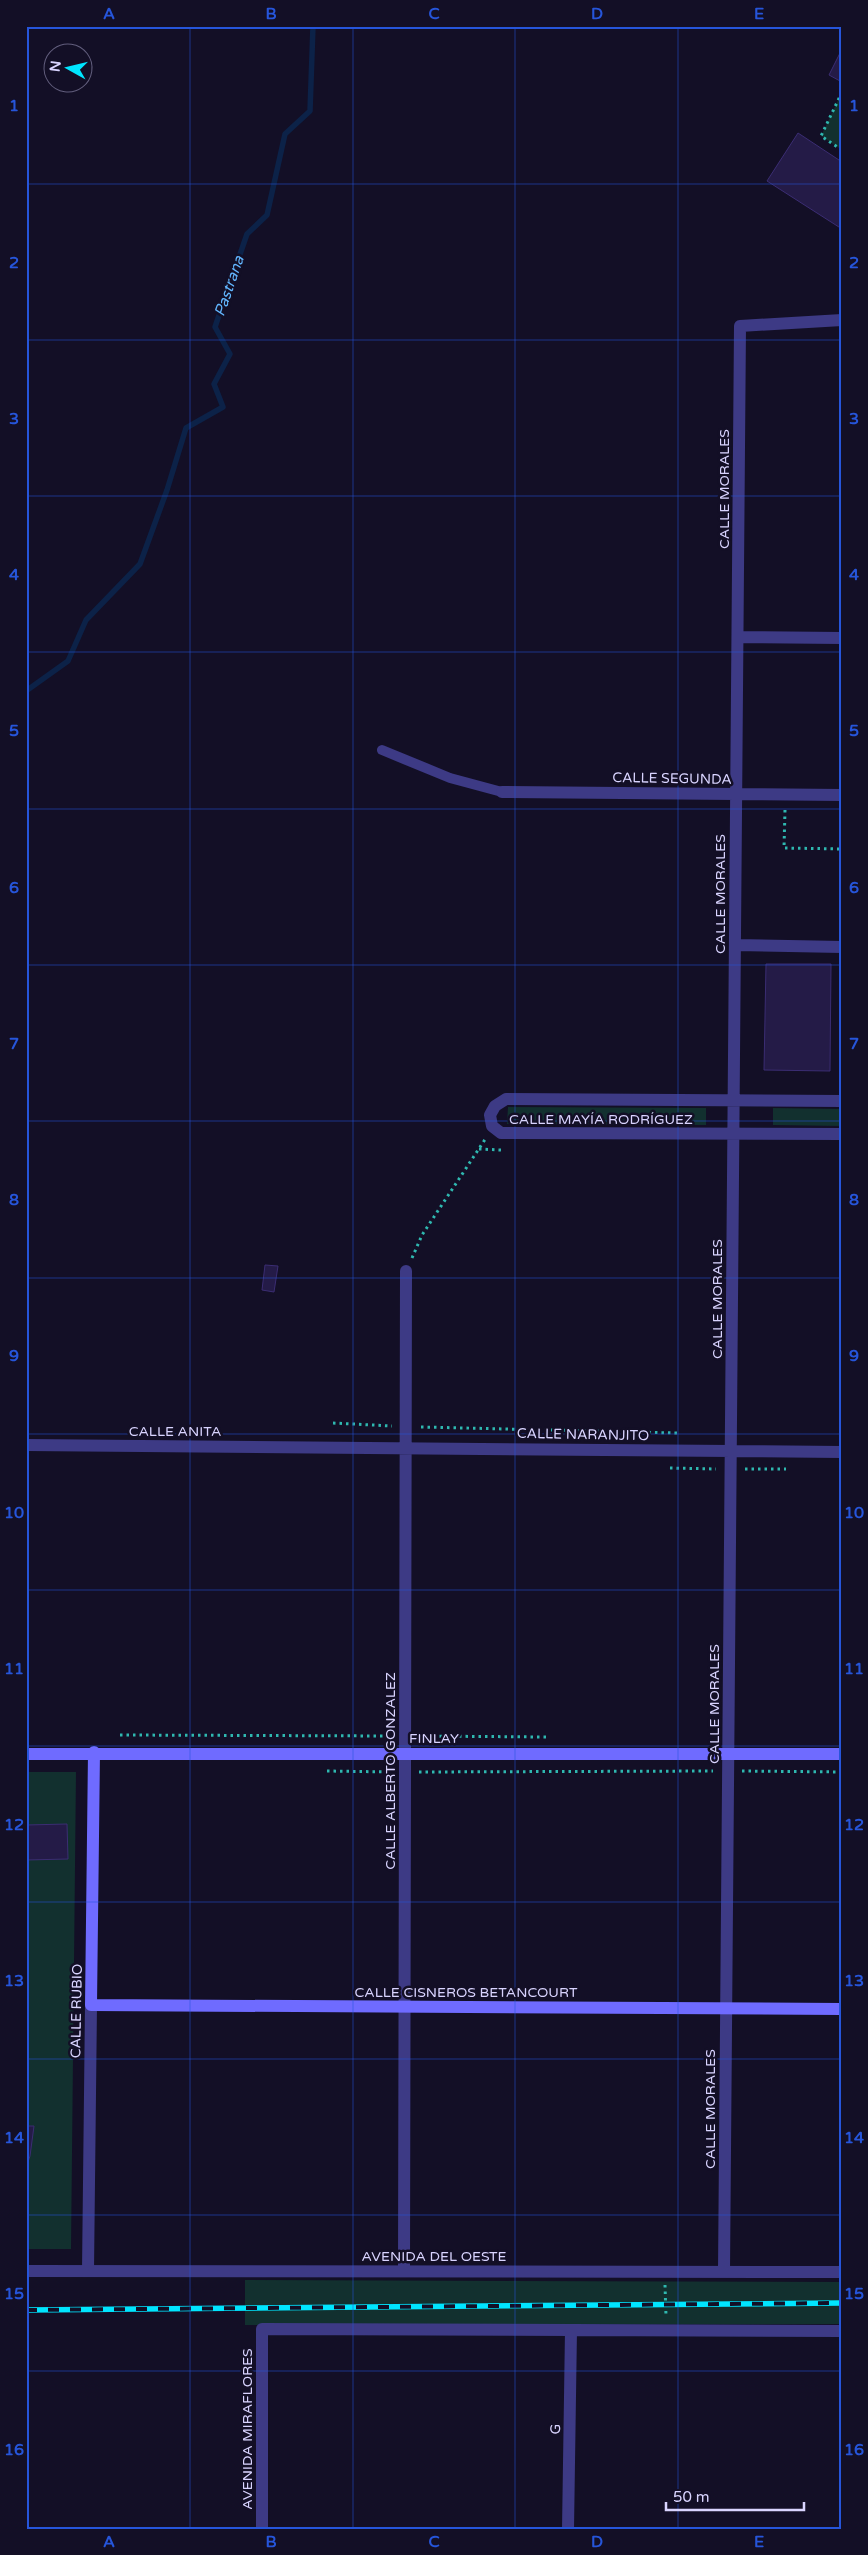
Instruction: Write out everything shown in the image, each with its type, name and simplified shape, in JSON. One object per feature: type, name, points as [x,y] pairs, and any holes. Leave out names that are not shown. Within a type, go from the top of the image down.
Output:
[{"type":"street","name":"CALLE MORALES","points":[[724,2272],[740,326],[842,320]]},
{"type":"street","points":[[738,637],[842,638]]},
{"type":"street","name":"CALLE SEGUNDA","points":[[502,792],[842,795]]},
{"type":"street","points":[[735,945],[842,948]]},
{"type":"street","name":"CALLE MAYÍA RODRÍGUEZ","points":[[842,1101],[506,1099],[495,1106],[490,1115],[492,1126],[501,1133],[842,1134]]},
{"type":"street","name":"CALLE ALBERTO GONZALEZ","points":[[404,2271],[406,1271]]},
{"type":"street","name":"CALLE ANITA","points":[[26,1445],[324,1446]]},
{"type":"street","name":"CALLE NARANJITO","points":[[324,1446],[842,1452]]},
{"type":"street","name":"FINLAY","points":[[26,1754],[94,1752],[842,1754]]},
{"type":"street","name":"CALLE RUBIO","points":[[88,2271],[94,1752]]},
{"type":"street","name":"CALLE CISNEROS BETANCOURT","points":[[91,2006],[842,2008]]},
{"type":"street","name":"AVENIDA DEL OESTE","points":[[26,2270],[842,2272]]},
{"type":"street","name":"AVENIDA MIRAFLORES","points":[[262,2529],[262,2329],[571,2330]]},
{"type":"street","points":[[571,2330],[842,2331]]},
{"type":"street","name":"G","points":[[568,2529],[571,2330]]},
{"type":"lane","points":[[382,750],[450,778],[502,792]]},
{"type":"path","points":[[842,92],[821,136],[842,150]]},
{"type":"path","points":[[785,794],[784,848],[842,849]]},
{"type":"path","points":[[406,1271],[422,1235],[492,1126]]},
{"type":"path","points":[[333,1423],[406,1427],[682,1434]]},
{"type":"path","points":[[120,1734],[552,1737]]},
{"type":"path","points":[[665,2272],[665,2330]]},
{"type":"green space","points":[[842,92],[842,150],[821,136]]},
{"type":"green space","points":[[508,1107],[706,1108],[706,1125],[507,1124]]},
{"type":"green space","points":[[773,1108],[842,1109],[842,1126],[773,1125]]},
{"type":"green space","points":[[26,1772],[76,1772],[71,2249],[26,2249]]},
{"type":"green space","points":[[245,2280],[842,2282],[842,2324],[245,2325]]},
{"type":"building","points":[[842,49],[842,77],[840,81],[829,75]]},
{"type":"building","points":[[798,133],[842,162],[842,229],[767,181]]},
{"type":"building","points":[[766,964],[831,964],[830,1071],[764,1070]]},
{"type":"building","points":[[265,1265],[278,1266],[274,1292],[262,1290]]},
{"type":"building","points":[[67,1824],[68,1859],[26,1860],[26,1825]]},
{"type":"building","points":[[26,2126],[34,2126],[30,2156],[26,2168]]},
{"type":"waterway","name":"Pastrana","points":[[26,691],[68,661],[86,620],[140,564],[167,490],[186,428],[223,407],[214,384],[230,354],[215,327],[247,234],[267,215],[285,134],[310,111],[313,26]]},
{"type":"railway","points":[[26,2310],[842,2303]]}]
